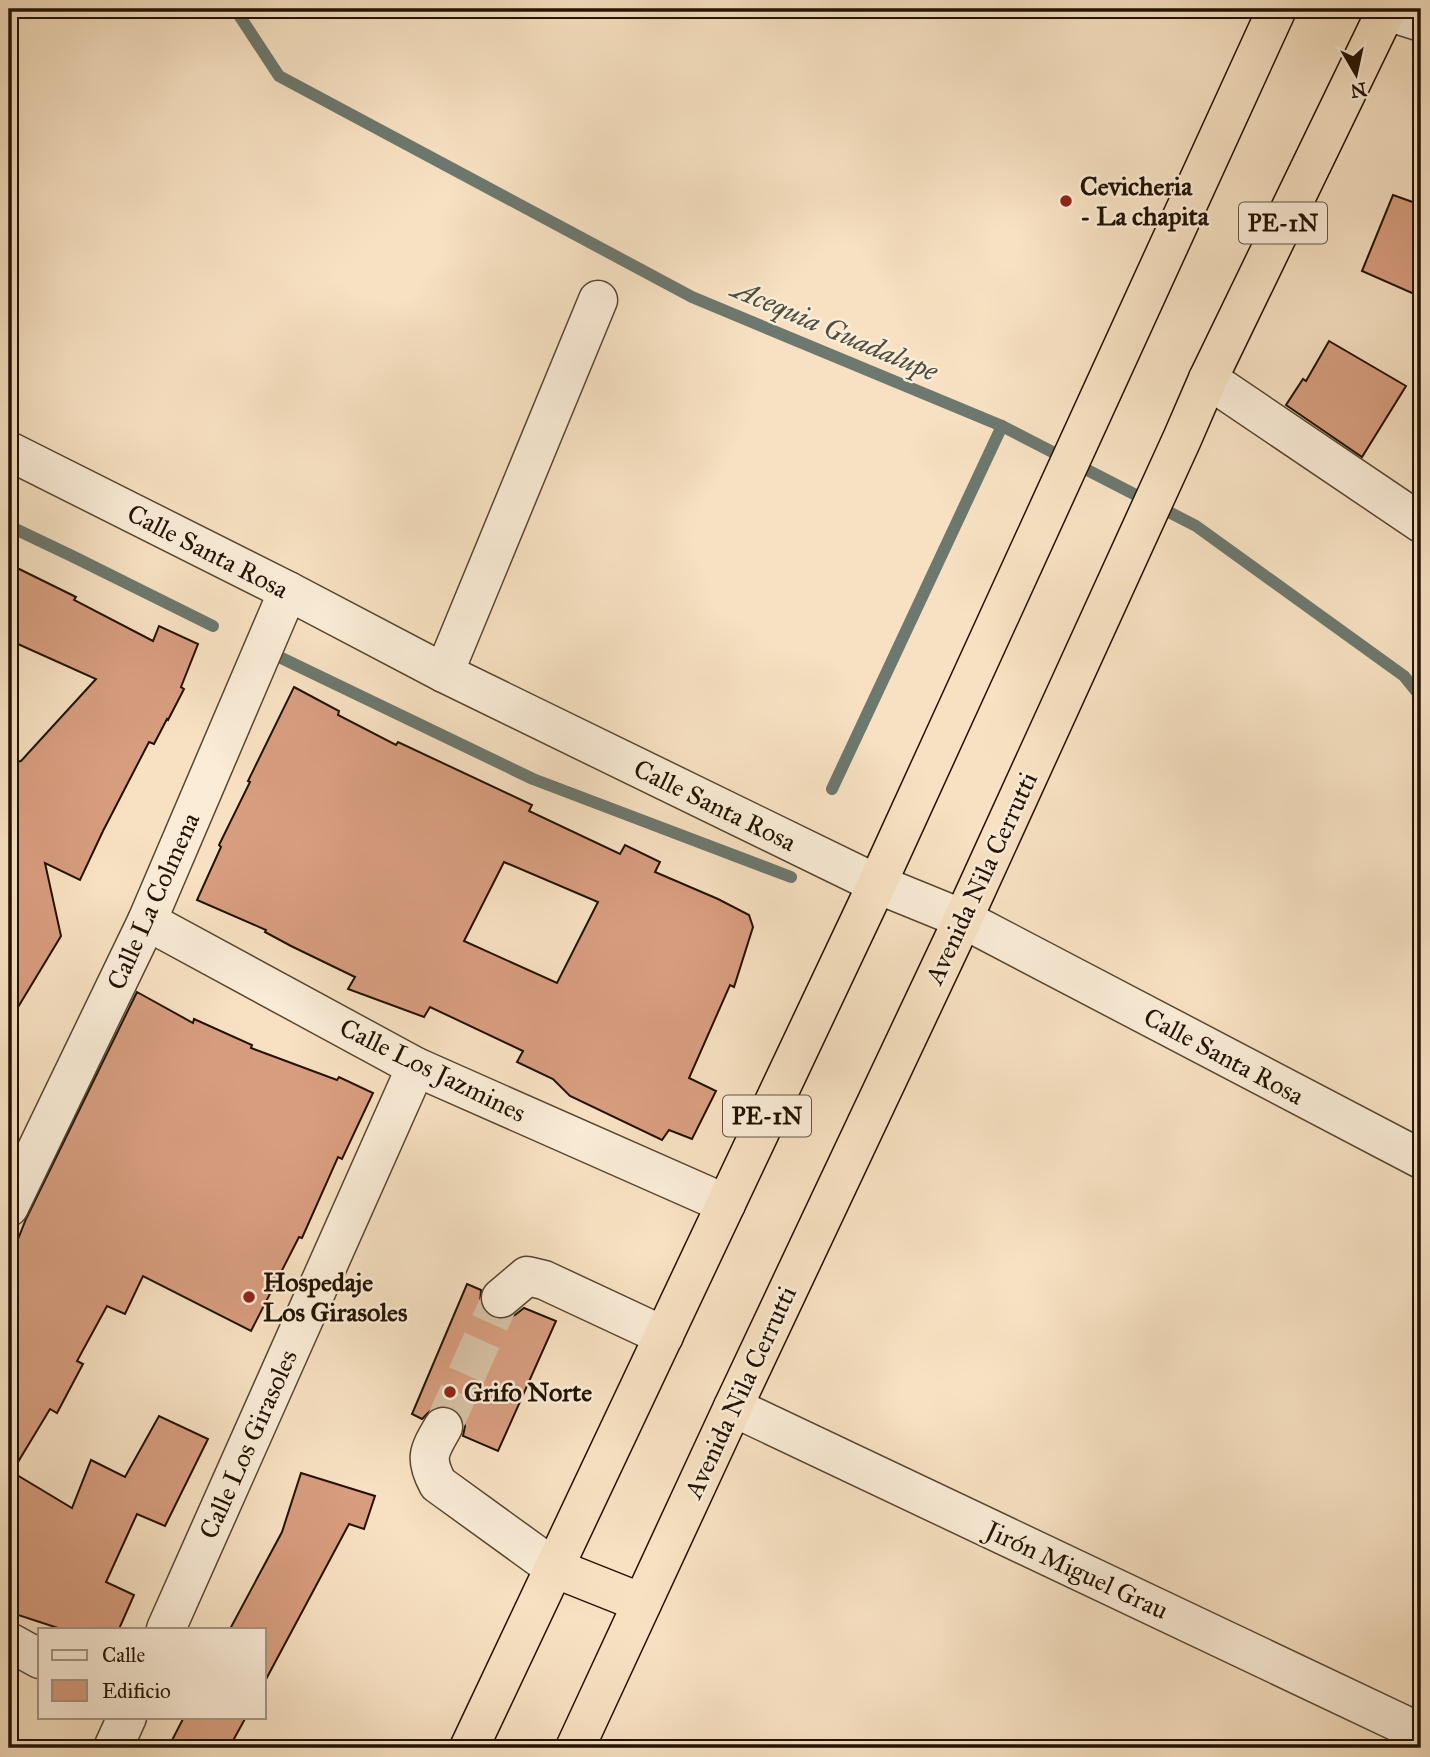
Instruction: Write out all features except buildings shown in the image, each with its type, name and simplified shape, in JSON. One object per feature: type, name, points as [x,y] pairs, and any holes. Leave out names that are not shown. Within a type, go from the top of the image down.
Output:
[{"type":"highway","name":"PE-1N","points":[[469,1748],[877,884],[1277,9]]},
{"type":"highway","name":"Avenida Nila Cerrutti","points":[[575,1748],[963,919],[1208,379],[1387,9]]},
{"type":"highway","points":[[554,1568],[642,1603]]},
{"type":"street","points":[[1380,9],[1387,9],[1421,22]]},
{"type":"street","points":[[444,673],[598,300]]},
{"type":"street","points":[[1208,379],[1421,523]]},
{"type":"street","name":"Calle Santa Rosa","points":[[9,451],[289,591],[444,673],[877,884],[963,919],[1421,1159]]},
{"type":"street","name":"Calle La Colmena","points":[[9,1207],[147,921],[289,591]]},
{"type":"street","name":"Calle Los Jazmines","points":[[147,921],[416,1067],[726,1204]]},
{"type":"street","name":"Calle Los Girasoles","points":[[166,1628],[416,1067]]},
{"type":"street","points":[[501,1298],[527,1276],[544,1280],[664,1336]]},
{"type":"street","name":"Jirón Miguel Grau","points":[[733,1406],[1421,1733]]},
{"type":"street","points":[[443,1427],[430,1448],[430,1469],[438,1484],[554,1568]]},
{"type":"street","points":[[9,1642],[38,1658]]},
{"type":"street","points":[[113,1748],[127,1718]]},
{"type":"waterway","name":"Acequia Guadalupe","points":[[235,9],[279,76],[692,297],[1002,426],[1196,526],[1404,676],[1421,697]]},
{"type":"waterway","points":[[832,789],[1002,426]]},
{"type":"waterway","points":[[9,526],[213,626]]},
{"type":"waterway","points":[[271,653],[533,779],[791,877]]},
{"type":"tunnel","points":[[443,1427],[501,1298]]},
{"type":"place","name":"Cevicheria - La chapita","points":[[1066,201]]},
{"type":"place","name":"Hospedaje Los Girasoles","points":[[249,1297]]},
{"type":"place","name":"Grifo Norte","points":[[450,1392]]}]
